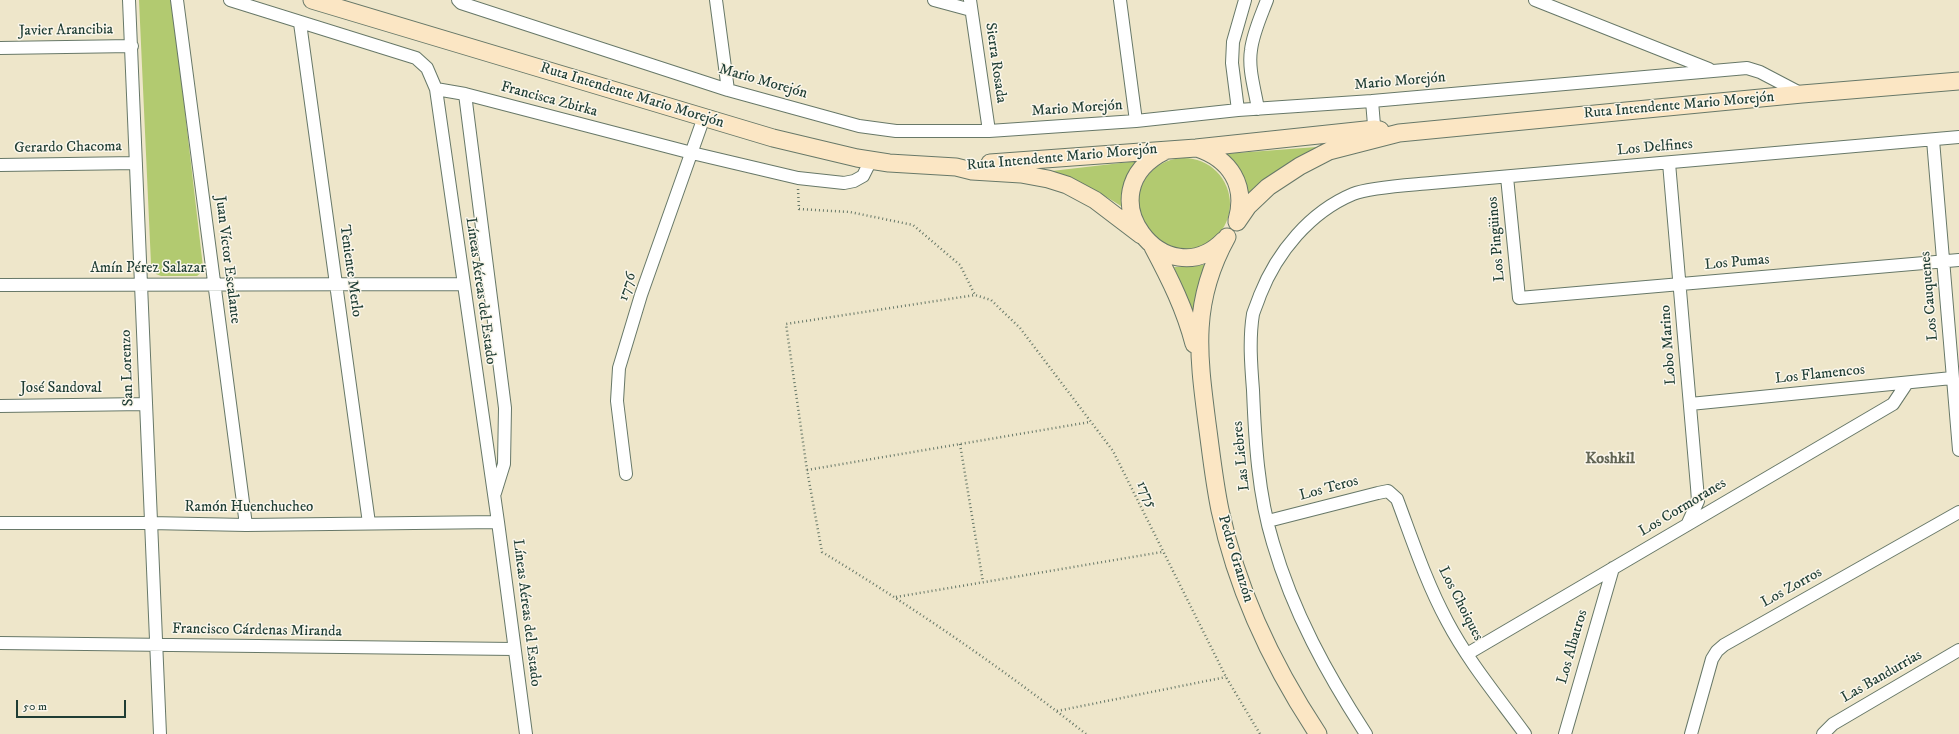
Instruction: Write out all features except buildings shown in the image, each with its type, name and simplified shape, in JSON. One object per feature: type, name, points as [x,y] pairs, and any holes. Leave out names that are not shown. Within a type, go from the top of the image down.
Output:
[{"type":"main road","name":"Ruta Intendente Mario Morejón","points":[[312,0],[773,138],[871,160],[890,163],[956,167],[1167,150]]},
{"type":"main road","name":"Ruta Intendente Mario Morejón","points":[[1196,148],[1399,133],[1802,94],[1959,81]]},
{"type":"main road","name":"Ruta Intendente Mario Morejón","points":[[1237,222],[1258,196],[1286,174],[1330,151],[1375,134]]},
{"type":"main road","points":[[1196,148],[1209,152],[1221,159],[1233,176],[1240,195],[1240,209],[1237,222],[1227,237],[1218,246],[1206,253],[1193,257],[1179,257],[1165,253],[1147,241],[1135,224],[1131,211],[1130,198],[1138,174],[1156,155],[1167,150],[1196,148]]},
{"type":"main road","name":"Ruta Intendente Mario Morejón","points":[[956,167],[972,171],[1034,176],[1058,182],[1081,192],[1107,208],[1147,241]]},
{"type":"main road","name":"Pedro Granzón","points":[[1200,368],[1199,329],[1203,302],[1215,262],[1227,237]]},
{"type":"main road","name":"Pedro Granzón","points":[[1147,241],[1186,312],[1200,368],[1220,511],[1246,596],[1263,637],[1286,681],[1318,734]]},
{"type":"street","name":"San Lorenzo","points":[[129,0],[155,646],[160,734]]},
{"type":"street","name":"Juan Víctor Escalante","points":[[177,0],[246,525]]},
{"type":"street","points":[[230,0],[416,58],[427,68],[436,89]]},
{"type":"street","points":[[716,0],[728,90]]},
{"type":"street","points":[[934,0],[971,5]]},
{"type":"street","points":[[1120,0],[1136,121]]},
{"type":"street","points":[[1238,110],[1232,56],[1233,42],[1245,0]]},
{"type":"street","points":[[1258,109],[1250,51],[1255,31],[1267,0]]},
{"type":"street","points":[[1535,0],[1712,70]]},
{"type":"street","name":"Mario Morejón","points":[[460,2],[728,90],[866,127],[896,131],[989,132],[1136,121],[1238,110],[1747,68],[1760,72],[1802,94]]},
{"type":"street","name":"Sierra Rosada","points":[[971,5],[989,132]]},
{"type":"street","name":"Teniente Merlo","points":[[300,23],[369,523]]},
{"type":"street","name":"Javier Arancibia","points":[[0,48],[132,46]]},
{"type":"street","name":"Francisca Zbirka","points":[[436,89],[465,94],[692,153],[798,178],[844,183],[854,181],[863,176],[871,160]]},
{"type":"street","name":"Líneas Aéreas del Estado","points":[[436,89],[493,497],[498,522],[526,734]]},
{"type":"street","name":"Líneas Aéreas del Estado","points":[[465,94],[505,408],[504,464],[493,497]]},
{"type":"street","points":[[1372,100],[1375,134]]},
{"type":"street","name":"1776","points":[[626,474],[617,401],[620,368],[641,295],[704,117]]},
{"type":"street","name":"Los Delfines","points":[[1354,193],[1431,183],[1959,137]]},
{"type":"street","name":"Los Cauquenes","points":[[1933,140],[1959,450]]},
{"type":"street","name":"Gerardo Chacoma","points":[[0,165],[136,163]]},
{"type":"street","name":"Lobo Marino","points":[[1669,163],[1681,284],[1698,501],[1688,523]]},
{"type":"street","name":"Los Pingüinos","points":[[1507,177],[1519,298]]},
{"type":"street","name":"Las Liebres","points":[[1354,193],[1326,209],[1297,234],[1280,255],[1264,284],[1253,314],[1251,352],[1254,423],[1262,489],[1273,543],[1294,601],[1312,642],[1337,689],[1366,734]]},
{"type":"street","name":"Los Pumas","points":[[1519,298],[1959,260]]},
{"type":"street","name":"Amín Pérez Salazar","points":[[0,285],[141,284],[214,286],[463,284]]},
{"type":"street","name":"Los Flamencos","points":[[1690,404],[1952,378]]},
{"type":"street","name":"Los Cormoranes","points":[[1467,654],[1893,404],[1908,383]]},
{"type":"street","name":"José Sandoval","points":[[0,406],[145,404]]},
{"type":"street","name":"Los Teros","points":[[1268,522],[1388,491],[1397,499]]},
{"type":"street","name":"Los Choiques","points":[[1397,499],[1446,620],[1467,654],[1525,734]]},
{"type":"street","name":"Los Zorros","points":[[1692,734],[1712,660],[1717,651],[1724,644],[1959,512]]},
{"type":"street","name":"Ramón Huenchucheo","points":[[0,523],[150,522],[246,525],[498,522]]},
{"type":"street","name":"Los Albatros","points":[[1564,734],[1613,568]]},
{"type":"street","name":"Francisco Cárdenas Miranda","points":[[0,643],[514,650]]},
{"type":"street","name":"Las Bandurrias","points":[[1823,734],[1833,724],[1959,650]]},
{"type":"path","points":[[798,178],[799,209],[850,212],[913,225],[960,265],[974,295],[786,324],[807,470],[822,552],[896,597],[1086,734]]},
{"type":"path","name":"1775","points":[[974,295],[991,300],[1020,328],[1113,452],[1226,677],[1260,734]]},
{"type":"path","points":[[807,470],[1090,422]]},
{"type":"path","points":[[960,444],[983,582]]},
{"type":"path","points":[[896,597],[1162,552]]},
{"type":"path","points":[[1056,711],[1226,677]]},
{"type":"green space","points":[[139,0],[172,0],[203,267],[203,271],[197,276],[161,276],[156,274],[151,264]]},
{"type":"green space","points":[[1330,146],[1247,200],[1223,154]]},
{"type":"green space","points":[[1184,158],[1201,162],[1216,172],[1226,187],[1230,204],[1226,221],[1216,236],[1201,246],[1184,250],[1167,246],[1152,236],[1142,221],[1138,204],[1142,187],[1152,172],[1167,162]]},
{"type":"green space","points":[[1138,161],[1124,208],[1104,195],[1085,186],[1066,178],[1043,172]]},
{"type":"green space","points":[[1207,264],[1194,317],[1174,267],[1191,267]]},
{"type":"district","name":"Koshkil","points":[[1610,460]]}]
